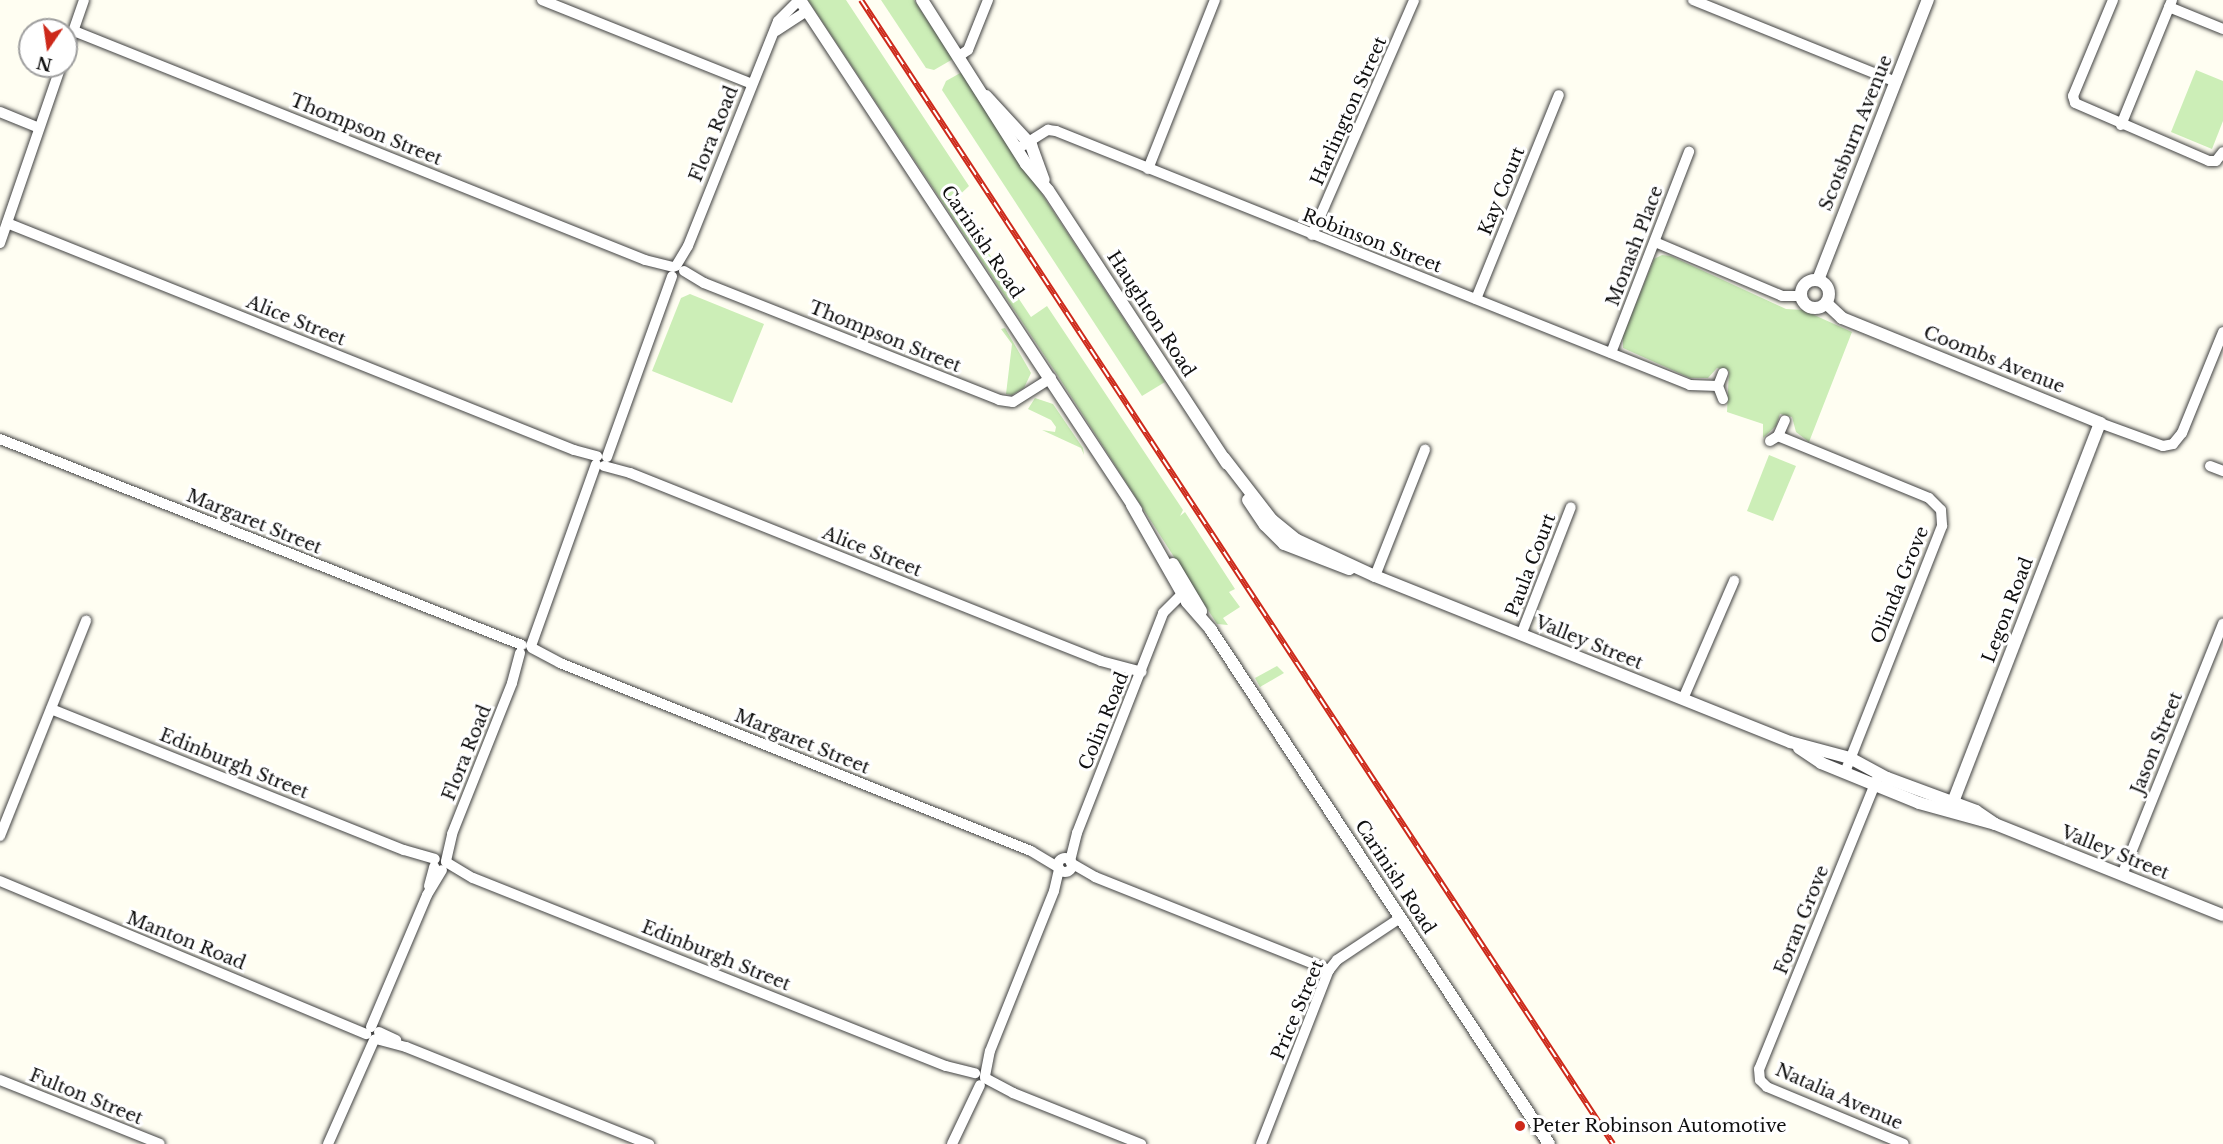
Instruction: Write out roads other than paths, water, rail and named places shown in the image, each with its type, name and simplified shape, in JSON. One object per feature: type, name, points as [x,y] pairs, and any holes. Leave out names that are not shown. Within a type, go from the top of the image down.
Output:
[{"type":"street","points":[[78,19],[84,0]]},
{"type":"street","points":[[542,0],[752,84]]},
{"type":"street","name":"Flora Road","points":[[328,1144],[772,35],[786,9],[800,0]]},
{"type":"street","name":"Carinish Road","points":[[800,0],[1051,378],[1188,595],[1549,1144]]},
{"type":"street","name":"Haughton Road","points":[[922,0],[985,95],[1024,145],[1048,190],[1224,458],[1285,539]]},
{"type":"street","points":[[959,56],[968,50],[988,0]]},
{"type":"street","points":[[1148,169],[1215,0]]},
{"type":"street","name":"Harlington Street","points":[[1312,235],[1414,0]]},
{"type":"street","points":[[1693,0],[1896,82]]},
{"type":"street","name":"Scotsburn Avenue","points":[[1818,280],[1928,0]]},
{"type":"street","points":[[2113,0],[2073,96],[2079,108],[2209,162],[2216,162],[2223,152]]},
{"type":"street","points":[[2121,125],[2171,3],[2223,29]]},
{"type":"street","points":[[772,35],[783,24],[807,11]]},
{"type":"street","name":"Thompson Street","points":[[78,33],[999,400],[1013,402],[1051,378]]},
{"type":"street","points":[[0,243],[57,78]]},
{"type":"street","name":"Kay Court","points":[[1476,300],[1559,96]]},
{"type":"street","points":[[0,112],[39,128]]},
{"type":"street","name":"Robinson Street","points":[[1024,145],[1051,130],[1689,385],[1718,386]]},
{"type":"street","name":"Monash Place","points":[[1611,353],[1689,152]]},
{"type":"street","name":"Alice Street","points":[[7,223],[1139,677]]},
{"type":"street","points":[[1654,242],[1782,296],[1801,296]]},
{"type":"street","points":[[1818,280],[1829,289],[1826,303],[1818,308],[1809,307],[1801,296],[1805,283],[1818,280]]},
{"type":"street","name":"Coombs Avenue","points":[[1826,303],[1842,318],[2100,423],[2152,443],[2168,446],[2179,440],[2223,332]]},
{"type":"street","points":[[1723,373],[1718,386],[1723,399]]},
{"type":"street","name":"Olinda Grove","points":[[1785,420],[1774,438],[1929,498],[1941,510],[1942,526],[1845,772]]},
{"type":"street","name":"Legon Road","points":[[1952,806],[2100,423]]},
{"type":"street","name":"Margaret Street","points":[[0,439],[1329,970]]},
{"type":"street","points":[[1375,576],[1425,450]]},
{"type":"street","points":[[2210,466],[2223,471]]},
{"type":"street","name":"Paula Court","points":[[1521,635],[1571,507]]},
{"type":"street","name":"Valley Street","points":[[1285,539],[1790,742],[1845,772],[1877,779],[1952,806],[2223,915]]},
{"type":"street","points":[[1683,699],[1734,581]]},
{"type":"street","name":"Colin Road","points":[[952,1144],[1162,622],[1188,595]]},
{"type":"street","points":[[0,836],[86,621]]},
{"type":"street","name":"Jason Street","points":[[2122,875],[2223,624]]},
{"type":"street","name":"Edinburgh Street","points":[[51,709],[1141,1144]]},
{"type":"street","name":"Valley Street","points":[[1790,742],[1850,758],[1877,779]]},
{"type":"street","name":"Foran Grove","points":[[1760,1080],[1759,1070],[1877,779]]},
{"type":"street","name":"Manton Road","points":[[0,880],[18,891]]},
{"type":"street","name":"Manton Road","points":[[0,887],[18,891],[649,1144]]},
{"type":"street","name":"Price Street","points":[[1261,1144],[1329,970],[1337,960],[1400,918]]},
{"type":"street","name":"Fulton Street","points":[[0,1080],[160,1144]]},
{"type":"street","name":"Natalia Avenue","points":[[1760,1080],[1767,1087],[1904,1144]]},
{"type":"railway","points":[[861,0],[1613,1144]]},
{"type":"place","name":"Peter Robinson Automotive","points":[[1520,1126]]}]
